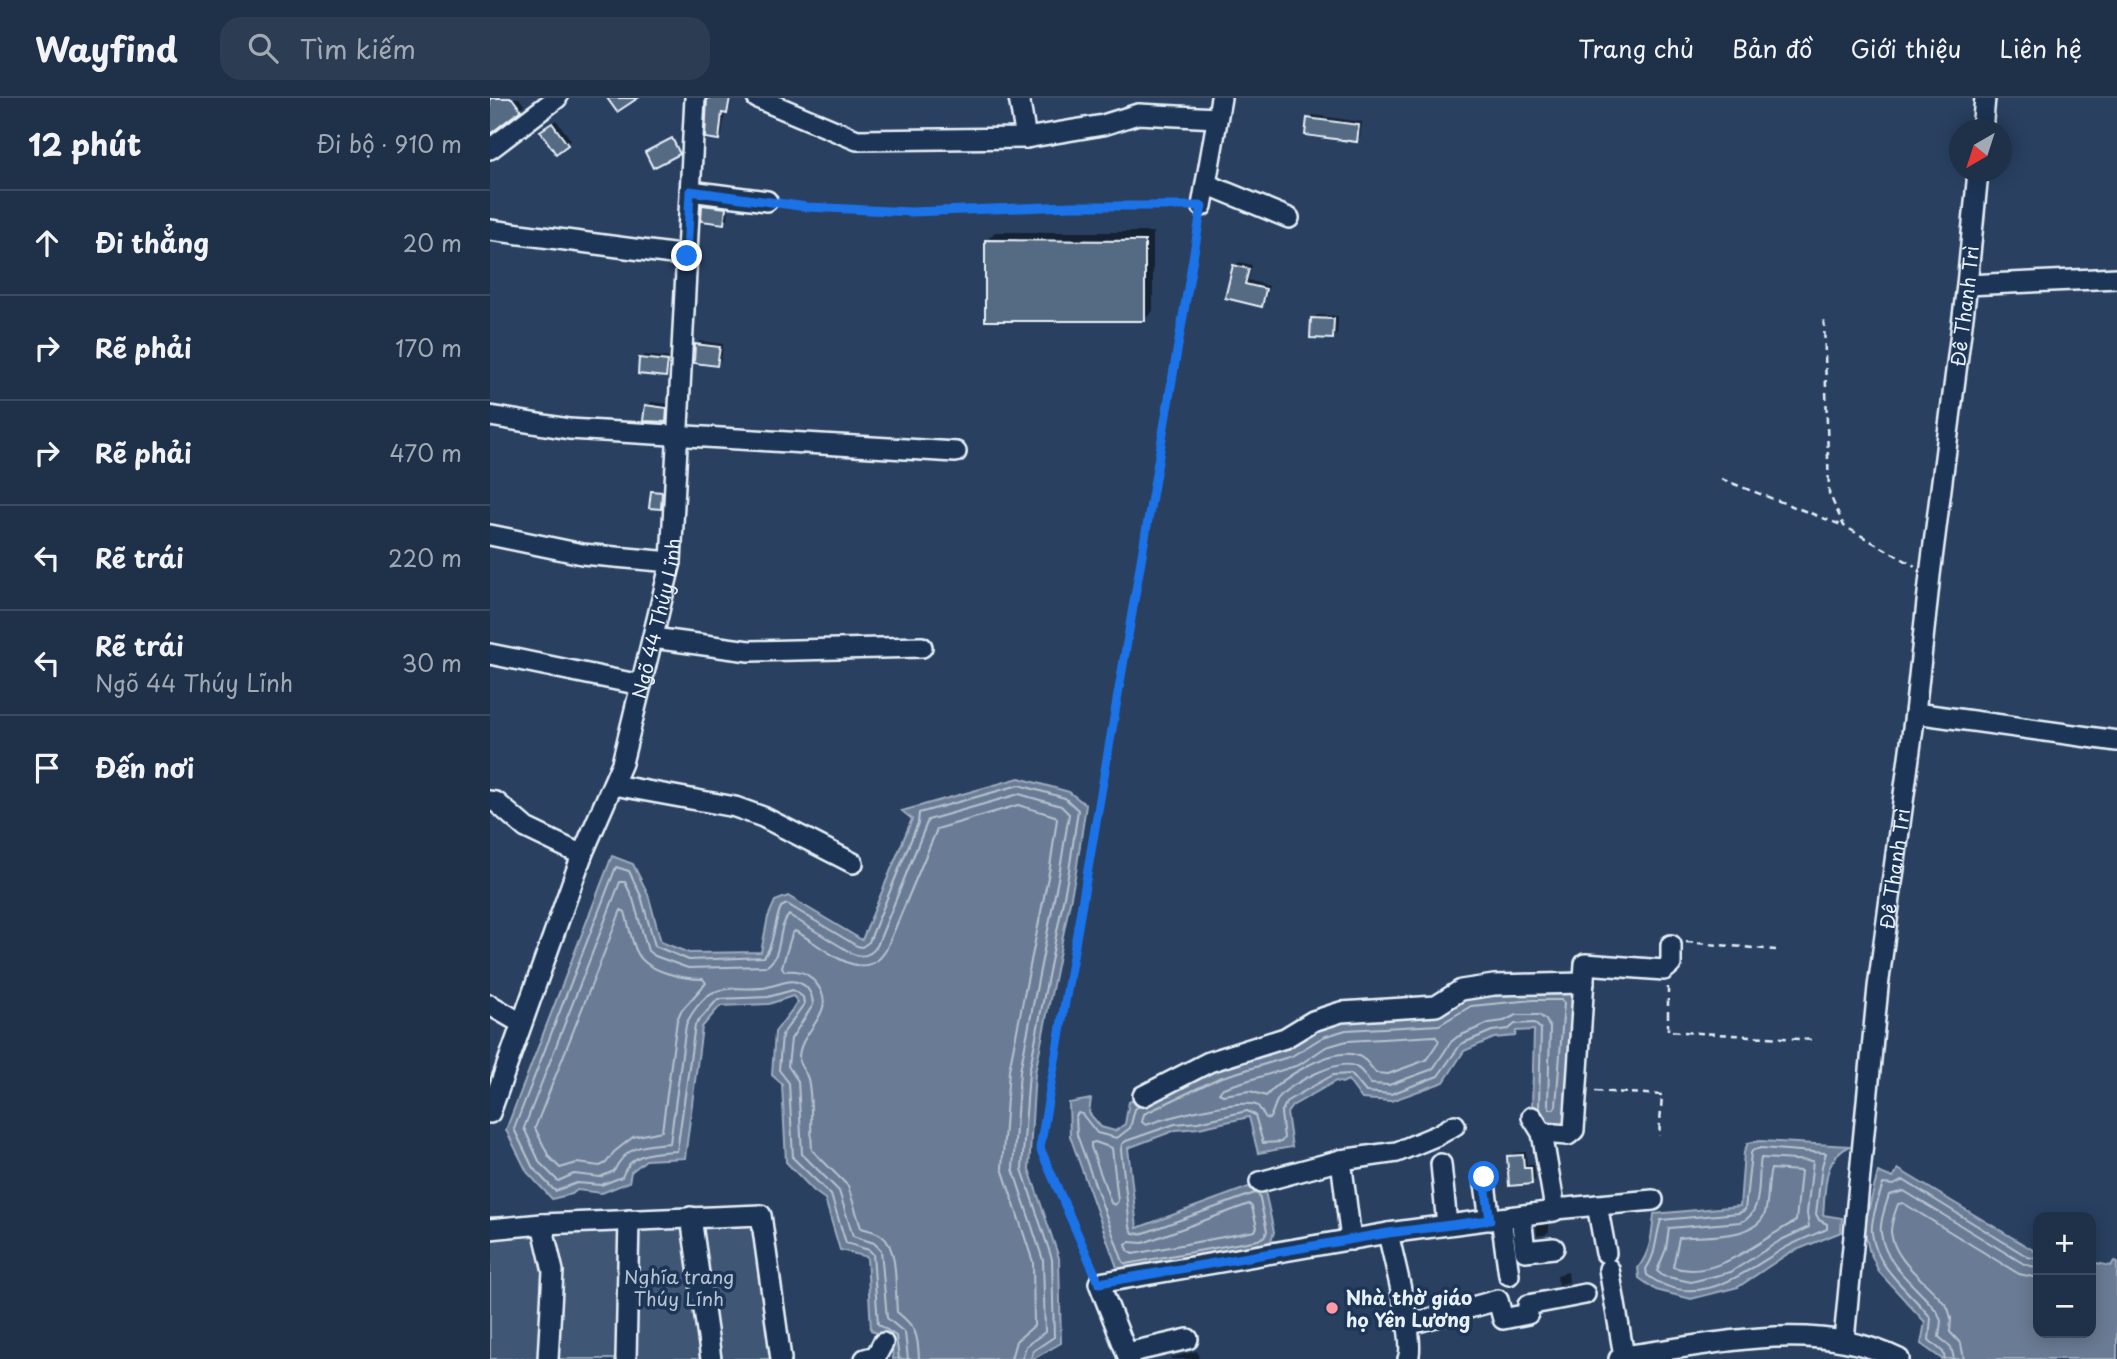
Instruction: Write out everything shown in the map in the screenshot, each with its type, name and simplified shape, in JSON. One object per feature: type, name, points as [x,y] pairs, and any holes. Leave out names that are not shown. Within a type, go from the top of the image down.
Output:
[{"type":"street","points":[[490,149],[557,98]]},
{"type":"street","name":"Ngõ 44 Thúy Lĩnh","points":[[490,1113],[582,855],[622,763],[671,562],[695,98]]},
{"type":"street","points":[[757,98],[857,140],[1026,138],[1103,125],[1138,114],[1217,118]]},
{"type":"street","points":[[1019,98],[1026,138]]},
{"type":"street","points":[[1202,206],[1221,98]]},
{"type":"street","points":[[1983,119],[1985,98]]},
{"type":"street","name":"Đê Thanh Trì","points":[[1844,1340],[1878,986],[1915,713],[1977,182]]},
{"type":"street","points":[[1206,184],[1289,218]]},
{"type":"street","points":[[690,191],[767,201]]},
{"type":"street","points":[[490,230],[687,256]]},
{"type":"street","points":[[1966,285],[2117,278]]},
{"type":"street","points":[[490,416],[569,429],[956,452]]},
{"type":"street","points":[[490,535],[582,554],[671,562]]},
{"type":"street","points":[[653,638],[749,651],[922,647]]},
{"type":"street","points":[[490,654],[641,685]]},
{"type":"street","points":[[1915,713],[2117,741]]},
{"type":"street","points":[[614,785],[735,807],[763,817],[853,863]]},
{"type":"street","points":[[490,801],[496,802],[526,828],[582,855]]},
{"type":"street","points":[[1555,1209],[1537,1125],[1568,1135],[1574,1130],[1585,964],[1664,970],[1671,964],[1671,944]]},
{"type":"street","points":[[1143,1096],[1209,1062],[1284,1038],[1313,1021],[1341,1012],[1436,1006],[1461,990],[1494,985],[1584,983]]},
{"type":"street","points":[[490,1005],[521,1023]]},
{"type":"street","points":[[1260,1182],[1341,1160],[1396,1152],[1455,1125]]},
{"type":"street","points":[[1341,1160],[1351,1240]]},
{"type":"street","points":[[1441,1164],[1447,1225]]},
{"type":"street","points":[[1484,1177],[1509,1275]]},
{"type":"street","points":[[1188,1339],[1128,1356],[1099,1283],[1388,1233],[1555,1209],[1653,1200]]},
{"type":"street","points":[[1597,1205],[1621,1358],[1760,1338],[1806,1337],[1844,1340],[1877,1348],[1899,1359]]},
{"type":"street","points":[[490,1229],[542,1224],[761,1214],[781,1359]]},
{"type":"street","points":[[1521,1216],[1525,1251],[1554,1248]]},
{"type":"street","points":[[691,1217],[711,1359]]},
{"type":"street","points":[[626,1359],[629,1220]]},
{"type":"street","points":[[542,1224],[553,1271],[548,1359]]},
{"type":"street","points":[[1388,1233],[1407,1325],[1411,1352],[1408,1359]]},
{"type":"street","points":[[1407,1325],[1498,1300],[1503,1320],[1528,1314],[1528,1305],[1585,1294]]},
{"type":"street","points":[[865,1359],[876,1356],[883,1343]]},
{"type":"path","points":[[767,201],[807,207],[911,212],[1072,206],[1202,206],[1040,1148],[1099,1283]]},
{"type":"path","points":[[1824,320],[1829,493],[1844,526]]},
{"type":"path","points":[[1721,480],[1844,526],[1930,575]]},
{"type":"path","points":[[1671,944],[1673,941],[1776,950]]},
{"type":"path","points":[[1668,966],[1668,1031],[1815,1041]]},
{"type":"path","points":[[1577,1090],[1662,1095],[1659,1136]]},
{"type":"green space","name":"Nghĩa trang Thúy Lĩnh","points":[[767,1212],[791,1359],[490,1359],[490,1217]]},
{"type":"water","points":[[1019,778],[1069,792],[1086,805],[1076,872],[1035,1073],[1029,1169],[1059,1258],[1061,1343],[1033,1359],[893,1359],[891,1340],[871,1330],[867,1257],[840,1250],[825,1199],[786,1162],[782,1084],[772,1075],[775,1032],[798,1002],[793,996],[769,1004],[720,1006],[702,1027],[685,1158],[646,1160],[631,1172],[629,1182],[602,1193],[577,1190],[552,1199],[527,1172],[506,1130],[612,856],[633,864],[648,894],[661,942],[689,953],[761,952],[768,917],[775,901],[788,896],[862,940],[912,819],[902,811]]},
{"type":"water","points":[[1574,985],[1571,1121],[1561,1129],[1546,1127],[1532,1108],[1534,1030],[1516,1031],[1515,1036],[1494,1038],[1464,1051],[1444,1082],[1391,1101],[1362,1099],[1348,1080],[1342,1083],[1336,1081],[1292,1106],[1287,1113],[1292,1147],[1258,1153],[1249,1117],[1176,1130],[1128,1148],[1137,1228],[1254,1185],[1264,1187],[1274,1232],[1271,1241],[1260,1246],[1119,1273],[1070,1136],[1069,1103],[1091,1099],[1089,1113],[1101,1127],[1115,1131],[1125,1124],[1129,1102],[1315,1022],[1466,991]]},
{"type":"water","points":[[1760,1141],[1850,1146],[1834,1158],[1825,1185],[1823,1215],[1842,1218],[1841,1232],[1789,1253],[1738,1287],[1691,1299],[1656,1290],[1639,1278],[1638,1268],[1648,1249],[1654,1214],[1740,1206],[1744,1152],[1748,1143]]},
{"type":"water","points":[[1898,1169],[2033,1250],[2033,1338],[2096,1338],[2096,1263],[2111,1266],[2114,1261],[2117,1262],[2117,1359],[1942,1359],[1921,1344],[1925,1322],[1879,1272],[1869,1250],[1864,1228],[1878,1172],[1893,1178]]},
{"type":"building","points":[[490,98],[512,98],[521,110],[490,134]]},
{"type":"building","points":[[607,98],[638,98],[617,112]]},
{"type":"building","points":[[707,98],[730,98],[727,114],[722,113],[719,140],[705,138]]},
{"type":"building","points":[[1307,118],[1359,125],[1357,142],[1305,135]]},
{"type":"building","points":[[552,123],[568,145],[556,154],[540,131]]},
{"type":"building","points":[[672,138],[680,154],[653,168],[645,152]]},
{"type":"building","points":[[702,205],[726,208],[724,224],[701,221]]},
{"type":"building","points":[[985,240],[1145,241],[1145,321],[985,321]]},
{"type":"building","points":[[1233,265],[1249,269],[1245,284],[1266,289],[1262,307],[1225,298]]},
{"type":"building","points":[[1311,318],[1334,319],[1333,339],[1310,338]]},
{"type":"building","points":[[695,344],[720,347],[717,366],[694,363]]},
{"type":"building","points":[[639,358],[668,361],[666,377],[638,374]]},
{"type":"building","points":[[645,405],[667,408],[666,422],[643,421]]},
{"type":"building","points":[[651,491],[662,492],[661,509],[649,508]]},
{"type":"building","points":[[1523,1155],[1524,1168],[1531,1168],[1532,1184],[1509,1186],[1507,1156]]},
{"type":"place","name":"Nhà thờ giáo họ Yên Lương","points":[[1332,1308]]},
{"type":"route","points":[[687,256],[690,191],[807,207],[911,212],[1147,204],[1202,206],[1040,1148],[1099,1283],[1388,1233],[1490,1220],[1484,1177]]}]
